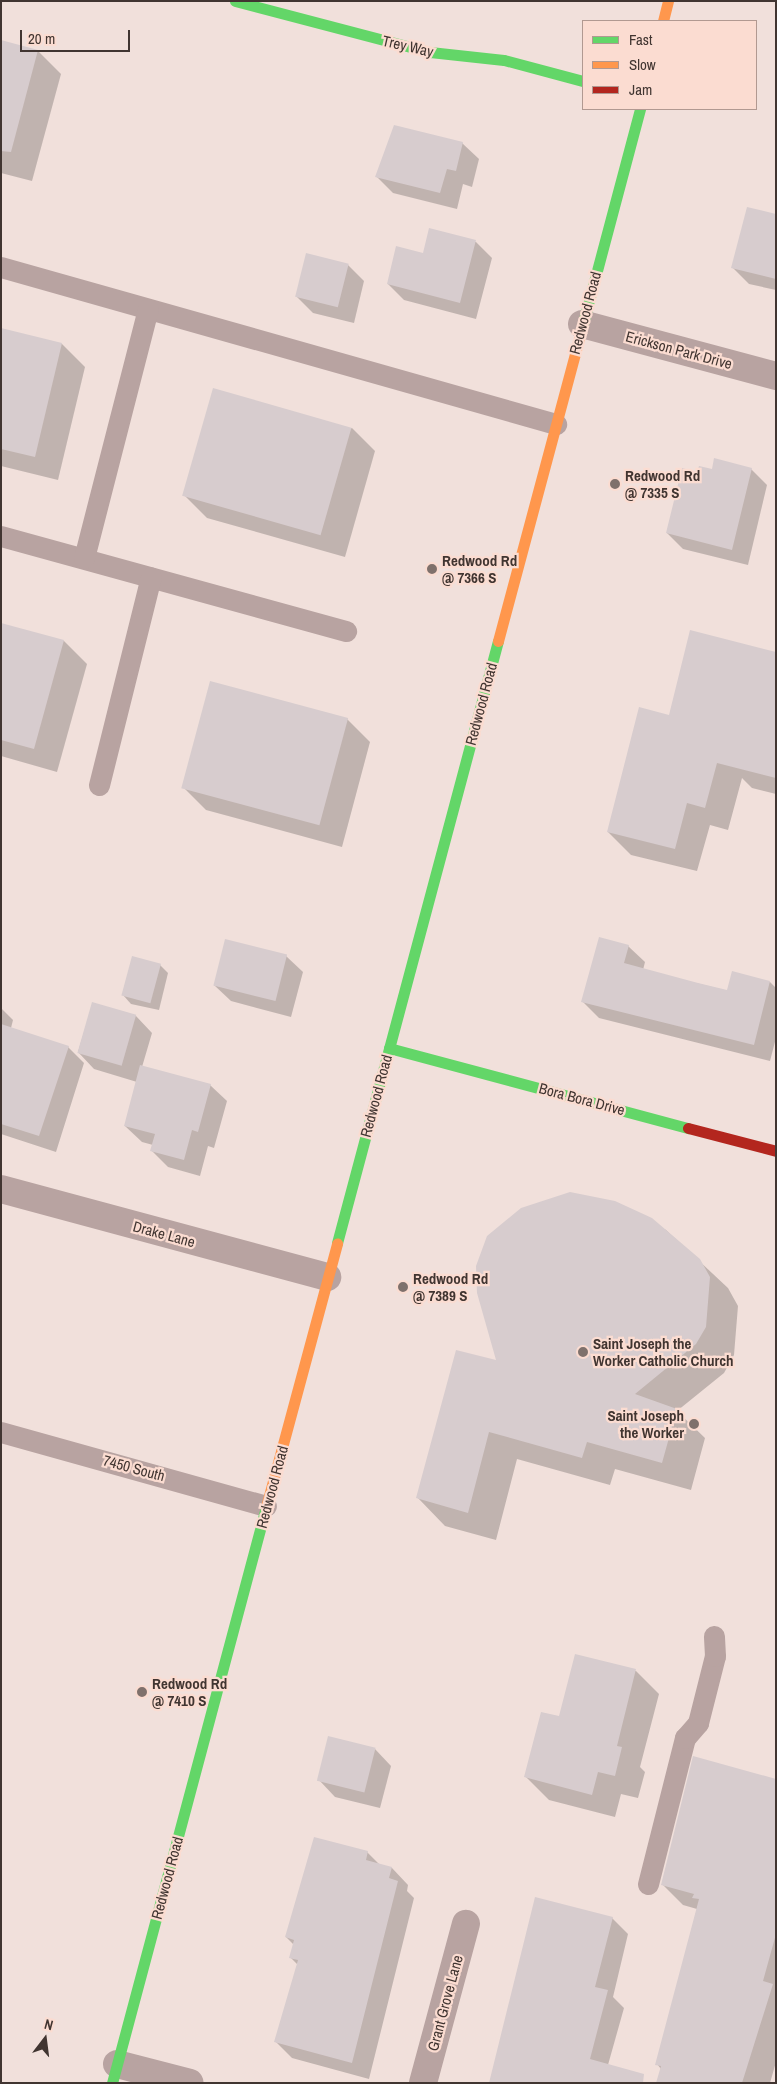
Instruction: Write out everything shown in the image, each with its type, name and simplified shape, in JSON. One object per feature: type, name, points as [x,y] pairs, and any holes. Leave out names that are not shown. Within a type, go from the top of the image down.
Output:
[{"type":"main road","name":"Trey Way","points":[[235,1],[421,50],[504,60],[582,81]]},
{"type":"main road","points":[[663,20],[668,1]]},
{"type":"main road","name":"Redwood Road","points":[[115,2073],[640,110]]},
{"type":"main road","name":"Bora Bora Drive","points":[[389,1048],[776,1151]]},
{"type":"street","name":"Erickson Park Drive","points":[[582,324],[776,376]]},
{"type":"street","name":"Drake Lane","points":[[1,1189],[327,1277]]},
{"type":"street","name":"Grant Grove Lane","points":[[424,2083],[466,1924]]},
{"type":"street","points":[[115,2073],[190,2083]]},
{"type":"lane","points":[[1,267],[556,424]]},
{"type":"lane","points":[[84,558],[148,309]]},
{"type":"lane","points":[[1,536],[346,631]]},
{"type":"lane","points":[[99,784],[151,577]]},
{"type":"lane","name":"7450 South","points":[[1,1432],[266,1506]]},
{"type":"lane","points":[[648,1884],[685,1738],[698,1723],[715,1656],[714,1636]]},
{"type":"building","points":[[1,40],[38,50],[11,152],[1,151]]},
{"type":"building","points":[[394,125],[463,142],[456,171],[447,169],[440,193],[375,177]]},
{"type":"building","points":[[747,207],[776,214],[776,279],[731,268]]},
{"type":"building","points":[[429,228],[476,240],[460,303],[387,284],[396,246],[423,253]]},
{"type":"building","points":[[306,253],[349,264],[338,307],[295,297]]},
{"type":"building","points":[[1,328],[62,343],[35,457],[1,449]]},
{"type":"building","points":[[213,388],[351,428],[321,535],[182,496]]},
{"type":"building","points":[[714,458],[752,468],[732,550],[666,533],[682,468],[697,472],[699,466],[712,469]]},
{"type":"building","points":[[1,623],[64,640],[34,749],[1,740]]},
{"type":"building","points":[[690,630],[776,652],[776,778],[717,763],[705,808],[687,803],[675,849],[607,832],[639,707],[669,715]]},
{"type":"building","points":[[210,681],[348,718],[319,825],[181,788]]},
{"type":"building","points":[[599,937],[629,945],[624,963],[698,983],[727,990],[732,971],[770,981],[754,1045],[581,1002]]},
{"type":"building","points":[[225,939],[287,954],[275,1001],[213,986]]},
{"type":"building","points":[[132,956],[161,964],[150,1003],[121,996]]},
{"type":"building","points":[[92,1002],[136,1015],[122,1066],[77,1053]]},
{"type":"building","points":[[1,1024],[69,1046],[39,1136],[1,1124]]},
{"type":"building","points":[[140,1065],[211,1084],[198,1132],[192,1130],[184,1160],[150,1151],[155,1134],[124,1126]]},
{"type":"building","name":"Saint Joseph the Worker Catholic Church","points":[[570,1192],[615,1201],[652,1218],[700,1259],[710,1277],[706,1327],[696,1344],[635,1394],[677,1409],[662,1463],[587,1442],[582,1458],[489,1432],[468,1513],[416,1498],[456,1350],[496,1360],[477,1293],[476,1266],[487,1236],[521,1208]]},
{"type":"building","points":[[575,1654],[636,1669],[617,1746],[622,1747],[615,1776],[598,1772],[592,1795],[524,1777],[541,1712],[559,1716]]},
{"type":"building","points":[[328,1736],[376,1748],[364,1792],[317,1781]]},
{"type":"building","points":[[693,1756],[776,1779],[776,1934],[763,1981],[773,1984],[742,2083],[656,2083],[661,2066],[655,2065],[699,1899],[692,1898],[694,1894],[661,1885]]},
{"type":"building","points":[[314,1837],[368,1851],[366,1860],[392,1867],[389,1878],[398,1881],[352,2063],[274,2042],[298,1960],[289,1958],[294,1940],[285,1937]]},
{"type":"building","points":[[535,1897],[613,1917],[595,1987],[608,1990],[590,2059],[644,2074],[643,2083],[489,2083]]},
{"type":"traffic: fast","points":[[235,1],[430,52],[504,60],[582,81]]},
{"type":"traffic: fast","points":[[582,327],[640,110]]},
{"type":"traffic: fast","points":[[337,1243],[498,641]]},
{"type":"traffic: fast","points":[[389,1048],[688,1128]]},
{"type":"traffic: fast","points":[[112,2083],[266,1507]]},
{"type":"traffic: slow","points":[[663,20],[668,1]]},
{"type":"traffic: slow","points":[[498,641],[582,327]]},
{"type":"traffic: slow","points":[[266,1507],[337,1243]]},
{"type":"traffic: jam","points":[[688,1128],[776,1151]]},
{"type":"place","name":"Redwood Rd @ 7335 S","points":[[615,484]]},
{"type":"place","name":"Redwood Rd @ 7366 S","points":[[432,569]]},
{"type":"place","name":"Redwood Rd @ 7389 S","points":[[403,1287]]},
{"type":"place","name":"Saint Joseph the Worker Catholic Church","points":[[583,1352]]},
{"type":"place","name":"Saint Joseph the Worker","points":[[694,1424]]},
{"type":"place","name":"Redwood Rd @ 7410 S","points":[[142,1692]]}]
